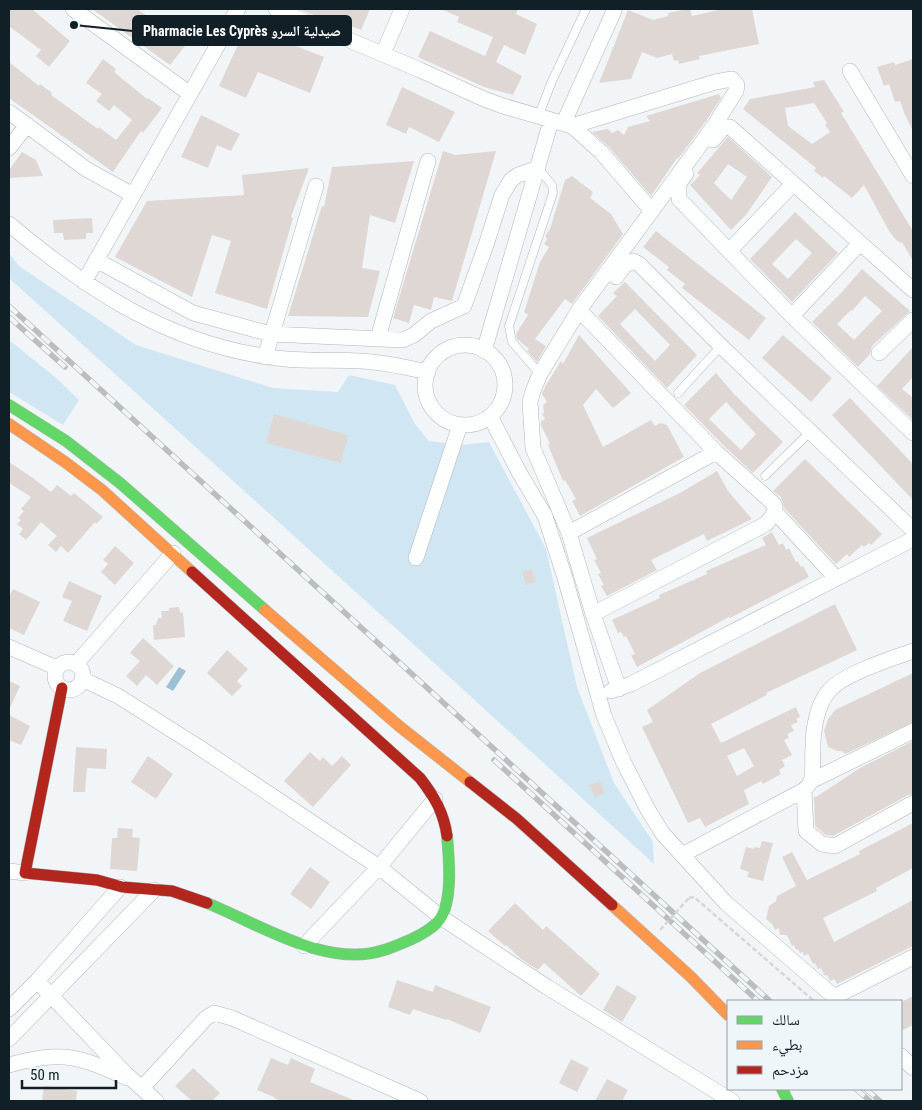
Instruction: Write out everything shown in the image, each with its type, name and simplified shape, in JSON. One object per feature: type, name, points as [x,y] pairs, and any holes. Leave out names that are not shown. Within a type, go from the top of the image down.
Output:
[{"type":"street","points":[[73,9],[190,94]]},
{"type":"street","points":[[84,282],[238,9]]},
{"type":"street","points":[[276,9],[484,99],[556,121],[601,152],[652,211]]},
{"type":"street","points":[[382,54],[402,9]]},
{"type":"street","points":[[484,350],[538,168],[556,121],[614,11]]},
{"type":"street","points":[[850,71],[913,176]]},
{"type":"street","points":[[556,121],[727,79],[732,79],[735,82],[736,91],[714,126],[652,211],[540,374],[530,402],[532,448],[569,533],[593,614],[619,688]]},
{"type":"street","points":[[9,112],[86,169],[133,195]]},
{"type":"street","points":[[9,148],[27,125]]},
{"type":"street","points":[[913,290],[730,127],[722,129],[679,183],[679,199],[792,316],[913,433]]},
{"type":"street","points":[[378,338],[428,162]]},
{"type":"street","points":[[96,260],[193,313],[271,334],[398,340],[408,338],[431,321],[464,306],[506,187],[518,175],[538,168]]},
{"type":"street","points":[[729,251],[793,184]]},
{"type":"street","points":[[265,357],[316,186]]},
{"type":"street","points":[[9,224],[58,265],[100,293],[132,311],[183,335],[221,347],[265,357],[301,360],[368,361],[428,372]]},
{"type":"street","points":[[792,316],[860,243]]},
{"type":"street","points":[[486,245],[512,253]]},
{"type":"street","points":[[582,313],[624,266],[633,261],[639,264],[721,346],[913,530]]},
{"type":"street","points":[[183,335],[193,313]]},
{"type":"street","points":[[582,313],[716,452],[774,504],[775,512],[836,578]]},
{"type":"street","points":[[879,353],[913,320]]},
{"type":"street","points":[[470,346],[484,350],[497,362],[504,377],[504,394],[501,402],[490,416],[479,423],[460,425],[443,419],[431,406],[425,389],[428,372],[436,359],[448,350],[470,346]]},
{"type":"street","points":[[9,405],[66,441],[120,483],[399,726],[531,832],[690,977],[727,1014]]},
{"type":"street","points":[[490,416],[519,472],[545,516],[553,535],[604,716],[623,762],[663,834],[726,903],[837,999],[913,958]]},
{"type":"street","points":[[9,424],[102,490],[420,778],[435,799],[443,818],[448,854],[446,901],[442,918],[427,931],[407,942],[382,952],[364,954],[324,953],[194,897],[166,890],[120,887],[97,880],[9,871]]},
{"type":"street","points":[[416,558],[460,425]]},
{"type":"street","points":[[569,533],[716,452]]},
{"type":"street","points":[[593,614],[766,524],[775,512]]},
{"type":"street","points":[[598,696],[631,684],[913,539]]},
{"type":"street","points":[[76,664],[173,553]]},
{"type":"street","points":[[9,647],[57,668]]},
{"type":"street","points":[[913,651],[841,681],[828,691],[820,704],[813,736],[806,830],[822,844],[835,846],[913,803]]},
{"type":"street","points":[[66,662],[76,664],[82,671],[82,679],[78,687],[70,690],[62,688],[54,677],[57,668],[66,662]]},
{"type":"street","points":[[82,679],[118,696],[189,741],[380,867],[442,918],[548,987],[732,1101]]},
{"type":"street","points":[[25,873],[62,688]]},
{"type":"street","points":[[682,855],[808,785],[913,731]]},
{"type":"street","points":[[304,946],[380,867],[435,799]]},
{"type":"street","points":[[9,1009],[37,981],[120,887]]},
{"type":"street","points":[[9,1039],[154,890]]},
{"type":"street","points":[[37,981],[126,1074],[156,1101]]},
{"type":"street","points":[[139,1085],[206,1018],[214,1013],[232,1018],[420,1101]]},
{"type":"street","points":[[9,1064],[48,1056],[77,1058],[91,1062],[139,1085]]},
{"type":"street","points":[[902,1057],[913,1068]]},
{"type":"lane","points":[[556,121],[552,81],[586,9]]},
{"type":"lane","points":[[538,168],[552,185],[553,193],[509,326],[512,342],[540,374]]},
{"type":"lane","points":[[678,393],[721,346]]},
{"type":"lane","points":[[765,476],[810,432]]},
{"type":"path","points":[[660,930],[689,898],[694,897],[813,1000]]},
{"type":"shaded area","points":[[9,253],[19,266],[136,345],[273,388],[338,392],[349,375],[395,385],[415,424],[429,441],[461,445],[489,442],[546,549],[577,687],[614,783],[653,842],[654,864],[9,278]]},
{"type":"shaded area","points":[[9,340],[54,376],[79,400],[63,425],[9,392]]},
{"type":"shaded area","points":[[179,667],[186,671],[173,691],[166,687]]},
{"type":"building","points":[[9,9],[32,9],[70,41],[49,67],[36,56],[41,50],[9,26]]},
{"type":"building","points":[[92,9],[137,9],[165,32],[169,27],[188,42],[170,65]]},
{"type":"building","points":[[299,9],[370,9],[361,30],[338,21],[336,24]]},
{"type":"building","points":[[441,9],[518,9],[516,14],[537,24],[525,55],[504,45],[496,62],[522,76],[513,95],[484,87],[418,57],[430,31],[485,56],[493,37],[457,22],[459,17]]},
{"type":"building","points":[[690,9],[692,16],[723,9],[752,9],[759,44],[699,56],[700,59],[679,64],[678,60],[674,61],[672,54],[657,58],[642,52],[631,79],[599,83],[628,10],[653,20],[668,16],[668,13]]},
{"type":"building","points":[[246,27],[284,45],[286,42],[324,57],[310,93],[258,72],[246,98],[219,86]]},
{"type":"building","points":[[103,59],[116,69],[114,72],[147,99],[162,108],[143,133],[141,131],[113,172],[9,98],[9,62],[39,86],[40,84],[52,93],[51,95],[116,140],[132,120],[114,105],[109,111],[96,101],[102,94],[86,83]]},
{"type":"building","points":[[913,59],[913,131],[900,101],[895,102],[889,84],[884,86],[877,67],[894,62],[895,65]]},
{"type":"building","points":[[824,80],[844,112],[841,113],[913,231],[913,261],[902,242],[896,240],[889,231],[864,185],[852,198],[824,176],[823,178],[814,171],[816,168],[743,109],[750,99],[815,87],[813,82]],"holes":[[[814,103],[827,123],[825,125],[830,132],[812,144],[788,126],[785,108]]]},
{"type":"building","points":[[402,87],[455,112],[439,142],[409,127],[406,134],[386,125]]},
{"type":"building","points":[[719,94],[721,98],[706,121],[677,158],[651,196],[608,146],[592,132],[608,129],[612,133],[618,130],[624,135],[628,127],[650,121],[646,116]]},
{"type":"building","points":[[201,115],[240,134],[231,151],[217,145],[208,168],[181,157]]},
{"type":"building","points":[[728,137],[772,177],[746,215],[731,230],[690,185],[700,175],[697,173]],"holes":[[[728,164],[747,177],[731,200],[714,183]]]},
{"type":"building","points":[[443,151],[455,155],[496,151],[452,301],[434,297],[431,310],[414,305],[409,323],[393,318]]},
{"type":"building","points":[[22,152],[36,160],[43,176],[9,178],[9,170]]},
{"type":"building","points":[[414,161],[395,223],[370,215],[362,268],[380,271],[368,317],[288,316],[322,206],[324,207],[332,167]]},
{"type":"building","points":[[309,168],[291,217],[293,218],[267,309],[215,293],[231,241],[212,235],[192,297],[115,257],[147,201],[244,195],[242,175]]},
{"type":"building","points":[[572,176],[593,192],[590,198],[611,214],[623,234],[572,304],[565,299],[535,339],[546,346],[537,362],[527,351],[529,349],[517,339],[516,334],[528,315],[524,312],[540,262],[549,247],[544,244],[547,239],[545,236],[550,229],[565,180]]},
{"type":"building","points":[[795,212],[838,253],[792,302],[750,259]],"holes":[[[796,239],[812,253],[788,279],[772,264]]]},
{"type":"building","points":[[92,218],[93,233],[86,233],[86,239],[64,240],[63,233],[54,233],[53,220]]},
{"type":"building","points":[[656,231],[766,318],[749,340],[682,288],[685,284],[667,270],[669,267],[643,247]]},
{"type":"building","points":[[862,269],[910,311],[872,346],[870,354],[858,367],[812,322]],"holes":[[[865,296],[882,311],[854,340],[837,324]]]},
{"type":"building","points":[[625,282],[697,355],[667,388],[598,316],[617,296],[613,293]],"holes":[[[635,309],[670,345],[655,361],[620,324]]]},
{"type":"building","points":[[579,335],[631,393],[613,408],[596,389],[583,405],[603,447],[651,420],[655,426],[660,423],[667,425],[684,457],[580,516],[572,501],[576,499],[565,480],[563,481],[541,425],[541,421],[545,419],[542,414],[544,413],[543,405],[547,402],[542,394],[561,361],[563,364]]},
{"type":"building","points":[[783,335],[832,378],[811,402],[762,358]]},
{"type":"building","points":[[913,347],[913,377],[902,389],[913,398],[913,420],[877,386]]},
{"type":"building","points":[[716,373],[734,394],[783,442],[753,473],[684,405]],"holes":[[[726,402],[756,434],[741,450],[709,419]]]},
{"type":"building","points":[[850,398],[913,464],[913,500],[832,415]]},
{"type":"building","points":[[274,414],[348,435],[341,463],[266,443]]},
{"type":"building","points":[[805,459],[882,534],[871,545],[869,543],[864,547],[862,545],[849,557],[847,554],[836,564],[784,508],[781,497],[773,491]]},
{"type":"building","points":[[9,462],[51,492],[57,485],[71,496],[74,493],[103,517],[96,524],[95,522],[68,553],[61,546],[56,552],[48,545],[57,536],[41,522],[26,540],[19,534],[23,529],[17,524],[21,520],[18,518],[24,511],[21,509],[31,497],[9,483]]},
{"type":"building","points":[[717,471],[728,491],[752,519],[707,541],[704,534],[651,560],[657,570],[607,596],[601,586],[604,585],[598,574],[601,573],[594,560],[597,559],[587,538],[680,493]]},
{"type":"building","points":[[772,532],[779,545],[783,543],[786,550],[789,548],[796,562],[798,561],[801,567],[803,566],[809,577],[729,617],[637,667],[631,655],[635,654],[626,636],[624,637],[621,632],[618,633],[612,620],[660,598],[659,595],[707,574],[706,571],[766,545],[762,538]]},
{"type":"building","points":[[115,546],[134,563],[115,585],[101,572],[108,564],[103,560]]},
{"type":"building","points":[[532,569],[536,582],[526,585],[522,572]]},
{"type":"building","points":[[69,581],[102,596],[87,631],[63,621],[72,601],[62,597]]},
{"type":"building","points":[[13,589],[40,602],[24,635],[9,628],[9,597]]},
{"type":"building","points":[[835,604],[857,650],[766,693],[767,695],[711,724],[721,743],[796,707],[800,717],[796,719],[798,722],[791,725],[794,731],[787,734],[789,738],[784,740],[792,755],[782,760],[785,766],[779,770],[781,774],[763,784],[761,781],[744,790],[749,804],[705,827],[700,818],[688,823],[642,727],[653,722],[647,710],[700,673]],"holes":[[[744,748],[754,766],[737,776],[727,756]]]},
{"type":"building","points":[[179,607],[180,613],[183,612],[185,637],[154,640],[153,625],[156,625],[158,618],[162,618],[161,611],[169,611],[169,608]]},
{"type":"building","points":[[143,638],[174,666],[157,685],[146,675],[137,686],[126,676],[140,661],[130,653]]},
{"type":"building","points":[[227,650],[248,669],[237,681],[242,686],[232,696],[207,673]]},
{"type":"building","points":[[913,673],[913,722],[845,754],[842,751],[828,747],[824,731],[828,719],[835,710]]},
{"type":"building","points":[[9,681],[20,686],[9,710]]},
{"type":"building","points":[[9,715],[30,726],[21,745],[9,740]]},
{"type":"building","points":[[913,741],[913,794],[833,836],[826,835],[815,826],[814,797],[860,768]]},
{"type":"building","points":[[76,747],[107,749],[106,769],[87,768],[85,792],[73,792]]},
{"type":"building","points":[[310,752],[320,761],[323,757],[332,766],[342,756],[351,765],[313,807],[284,781]]},
{"type":"building","points":[[148,756],[173,774],[156,799],[131,782]]},
{"type":"building","points":[[600,781],[605,793],[595,797],[589,785]]},
{"type":"building","points":[[913,823],[913,868],[876,888],[877,891],[823,918],[834,942],[913,900],[913,946],[837,984],[834,979],[830,981],[821,968],[818,969],[815,963],[813,964],[808,954],[804,956],[803,952],[800,953],[798,949],[796,950],[787,935],[780,935],[779,928],[775,930],[766,919],[769,906],[776,901],[777,896],[796,886],[782,857],[792,852],[807,880],[860,854],[859,851]]},
{"type":"building","points":[[118,828],[133,829],[132,837],[140,838],[137,871],[110,869],[112,838],[117,838]]},
{"type":"building","points":[[762,841],[773,843],[763,881],[747,877],[749,872],[740,869],[746,847],[760,848]]},
{"type":"building","points":[[310,867],[330,882],[311,909],[290,894]]},
{"type":"building","points":[[515,903],[543,930],[546,926],[600,974],[581,996],[544,963],[538,970],[521,959],[488,931]]},
{"type":"building","points":[[397,980],[433,992],[435,985],[491,1007],[480,1033],[447,1019],[413,1009],[410,1015],[388,1007]]},
{"type":"building","points":[[617,985],[637,997],[622,1022],[603,1010]]},
{"type":"building","points":[[913,996],[913,1025],[902,1030],[902,1002]]},
{"type":"building","points":[[271,1058],[288,1065],[291,1058],[315,1069],[310,1082],[356,1101],[280,1101],[257,1090]]},
{"type":"building","points":[[571,1059],[589,1068],[577,1092],[559,1083]]},
{"type":"building","points":[[193,1068],[220,1093],[212,1101],[192,1101],[175,1086]]},
{"type":"building","points":[[607,1079],[628,1090],[622,1101],[595,1101]]},
{"type":"building","points":[[44,1086],[77,1091],[76,1101],[42,1101]]},
{"type":"railway","points":[[9,306],[769,1000]]},
{"type":"railway","points":[[9,317],[65,367]]},
{"type":"railway","points":[[494,760],[757,1000]]},
{"type":"railway","points":[[857,1090],[870,1101]]},
{"type":"railway","points":[[867,1090],[880,1101]]},
{"type":"traffic: fast","points":[[9,405],[66,441],[120,483],[265,610]]},
{"type":"traffic: fast","points":[[207,903],[294,942],[317,949],[340,954],[362,954],[384,950],[429,930],[440,919],[447,901],[448,890],[447,836]]},
{"type":"traffic: fast","points":[[782,1090],[788,1101]]},
{"type":"traffic: slow","points":[[9,424],[102,490],[192,572]]},
{"type":"traffic: slow","points":[[265,610],[399,726],[470,782]]},
{"type":"traffic: slow","points":[[612,905],[691,977],[727,1014]]},
{"type":"traffic: jam","points":[[192,572],[420,778],[438,805],[447,836]]},
{"type":"traffic: jam","points":[[62,688],[25,873],[97,880],[122,887],[172,891],[207,903]]},
{"type":"traffic: jam","points":[[470,782],[517,819],[612,905]]},
{"type":"place","name":"Pharmacie Les Cyprès صيدلية السرو","points":[[74,25]]}]
